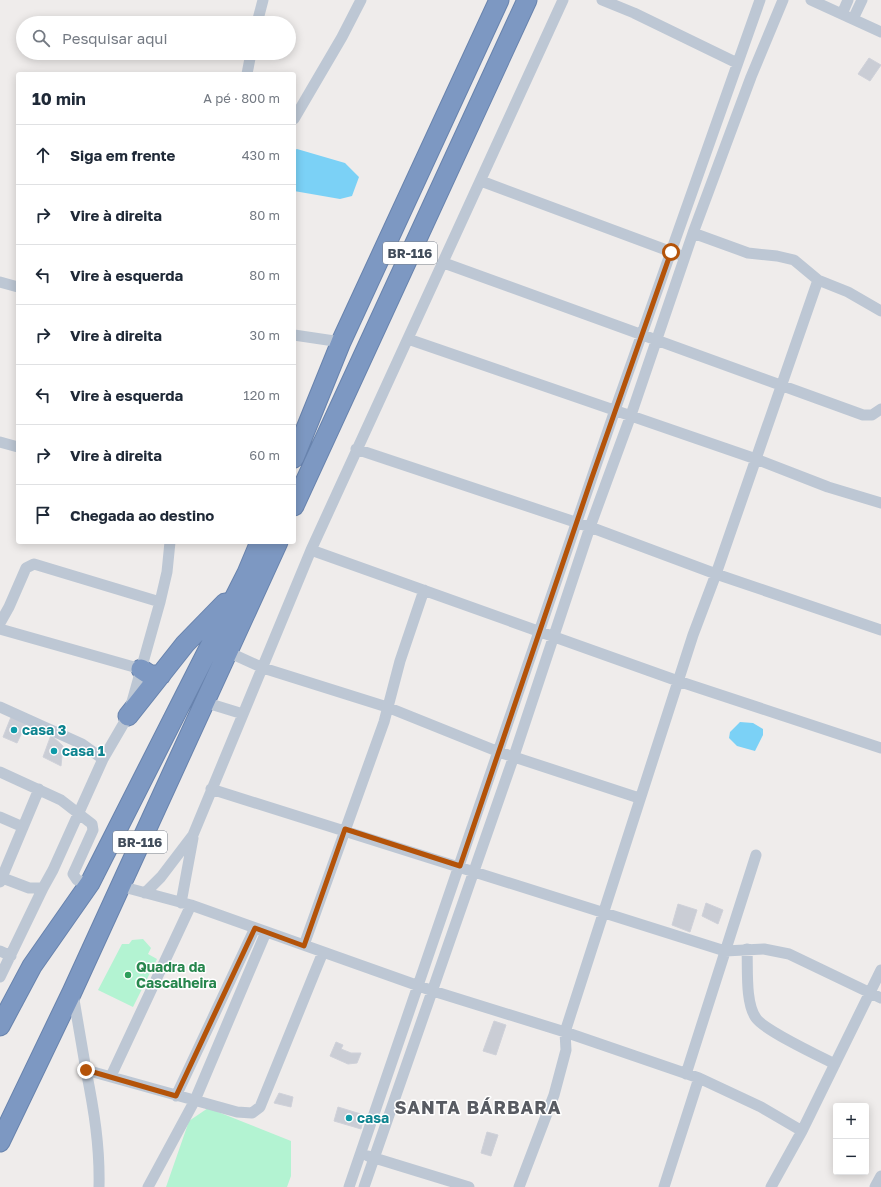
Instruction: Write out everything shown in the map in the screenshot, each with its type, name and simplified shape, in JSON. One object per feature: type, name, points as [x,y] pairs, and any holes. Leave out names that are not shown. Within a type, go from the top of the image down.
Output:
[{"type":"highway","points":[[296,453],[341,342],[499,0]]},
{"type":"highway","name":"BR-116","points":[[296,502],[527,0]]},
{"type":"highway","points":[[0,1026],[32,966],[90,883],[238,590],[259,544]]},
{"type":"highway","name":"BR-116","points":[[0,1142],[72,992],[277,544]]},
{"type":"highway","points":[[128,716],[185,644],[238,590]]},
{"type":"highway","points":[[141,669],[150,675],[161,675]]},
{"type":"street","points":[[259,16],[262,0]]},
{"type":"street","points":[[296,115],[342,37],[361,0]]},
{"type":"street","points":[[111,1076],[186,904],[193,835],[311,550],[356,449],[444,263],[505,123],[563,0]]},
{"type":"street","points":[[602,0],[634,13],[737,64]]},
{"type":"street","points":[[349,1187],[540,632],[576,522],[760,0]]},
{"type":"street","points":[[364,1187],[514,756],[590,527],[631,416],[693,233],[723,151],[783,0]]},
{"type":"street","points":[[811,0],[881,32]]},
{"type":"street","points":[[842,14],[848,0]]},
{"type":"street","points":[[853,19],[862,0]]},
{"type":"street","points":[[247,72],[250,60]]},
{"type":"street","points":[[708,146],[723,151]]},
{"type":"street","points":[[481,181],[686,257]]},
{"type":"street","points":[[693,233],[748,253],[776,256],[794,260],[818,280],[848,292],[881,311]]},
{"type":"street","points":[[444,263],[863,415],[872,415],[881,409]]},
{"type":"street","points":[[519,1187],[554,1095],[566,1050],[564,1032],[639,798],[678,681],[818,280]]},
{"type":"street","points":[[0,282],[16,286]]},
{"type":"street","points":[[296,335],[341,342]]},
{"type":"street","points":[[408,339],[756,459],[828,487],[881,503]]},
{"type":"street","points":[[0,442],[16,446]]},
{"type":"street","points":[[356,449],[576,522],[716,574],[881,630]]},
{"type":"street","points":[[0,977],[79,813],[102,759],[128,716],[160,602],[167,572],[170,544]]},
{"type":"street","points":[[311,550],[678,681],[881,748]]},
{"type":"street","points":[[0,624],[26,568],[34,564],[160,602]]},
{"type":"street","points":[[304,946],[382,728],[387,707],[424,590]]},
{"type":"street","points":[[0,629],[141,669]]},
{"type":"street","points":[[228,652],[263,668],[387,707],[499,752],[639,798]]},
{"type":"street","points":[[204,702],[243,714]]},
{"type":"street","points":[[0,707],[82,744],[102,759]]},
{"type":"street","points":[[0,772],[61,800],[92,824],[93,830],[73,874],[77,880],[90,883]]},
{"type":"street","points":[[39,789],[1,879],[29,888],[43,888]]},
{"type":"street","points":[[211,789],[345,829],[725,950],[776,950],[789,954],[881,998]]},
{"type":"street","points":[[0,817],[23,827]]},
{"type":"street","points":[[146,893],[161,877],[193,835]]},
{"type":"street","points":[[686,1074],[756,855]]},
{"type":"street","points":[[120,886],[186,904],[433,991],[564,1032],[698,1078],[761,1108],[802,1131]]},
{"type":"street","points":[[176,1096],[260,930]]},
{"type":"street","points":[[148,1187],[196,1100],[260,930]]},
{"type":"street","points":[[748,949],[751,1007],[756,1019],[768,1028],[835,1064]]},
{"type":"street","points":[[0,950],[11,956]]},
{"type":"street","points":[[86,1070],[176,1096],[249,1114],[260,1107],[324,952]]},
{"type":"street","points":[[771,1187],[802,1131],[881,970]]},
{"type":"street","points":[[72,992],[98,1136],[99,1187]]},
{"type":"street","points":[[388,1072],[403,1076]]},
{"type":"street","points":[[664,1187],[698,1078]]},
{"type":"street","points":[[360,1154],[469,1187]]},
{"type":"street","points":[[875,1187],[881,1176]]},
{"type":"green space","name":"Quadra da Cascalheira","points":[[143,939],[151,948],[148,954],[157,959],[133,1007],[98,990],[122,944],[129,944],[132,940]]},
{"type":"green space","points":[[208,1108],[291,1141],[291,1176],[287,1187],[166,1187],[189,1121]]},
{"type":"water","points":[[296,149],[345,163],[359,177],[352,196],[340,199],[296,191]]},
{"type":"water","points":[[740,722],[753,723],[763,729],[763,735],[755,751],[737,746],[729,738],[730,732]]},
{"type":"building","points":[[869,58],[881,65],[870,81],[858,74]]},
{"type":"building","name":"casa 3","points":[[11,717],[26,724],[17,743],[3,737]]},
{"type":"building","name":"casa 1","points":[[51,735],[63,746],[61,766],[43,757]]},
{"type":"building","points":[[706,903],[723,910],[718,924],[702,916]]},
{"type":"building","points":[[678,904],[697,910],[690,932],[672,925]]},
{"type":"building","points":[[494,1021],[506,1025],[496,1055],[483,1051]]},
{"type":"building","points":[[336,1042],[343,1045],[341,1049],[351,1053],[361,1053],[357,1063],[348,1064],[330,1056]]},
{"type":"building","points":[[279,1093],[293,1097],[291,1107],[274,1103]]},
{"type":"building","name":"casa","points":[[338,1107],[364,1115],[361,1129],[334,1121]]},
{"type":"building","points":[[487,1132],[498,1135],[491,1156],[481,1153]]},
{"type":"place","name":"casa 3","points":[[14,730]]},
{"type":"place","name":"casa 1","points":[[54,751]]},
{"type":"place","name":"Quadra da Cascalheira","points":[[128,975]]},
{"type":"place","name":"casa","points":[[349,1118]]},
{"type":"district","name":"SANTA BÁRBARA","points":[[478,1108]]},
{"type":"route","points":[[86,1070],[176,1096],[255,928],[304,946],[345,829],[460,866],[576,522],[671,252]]}]
